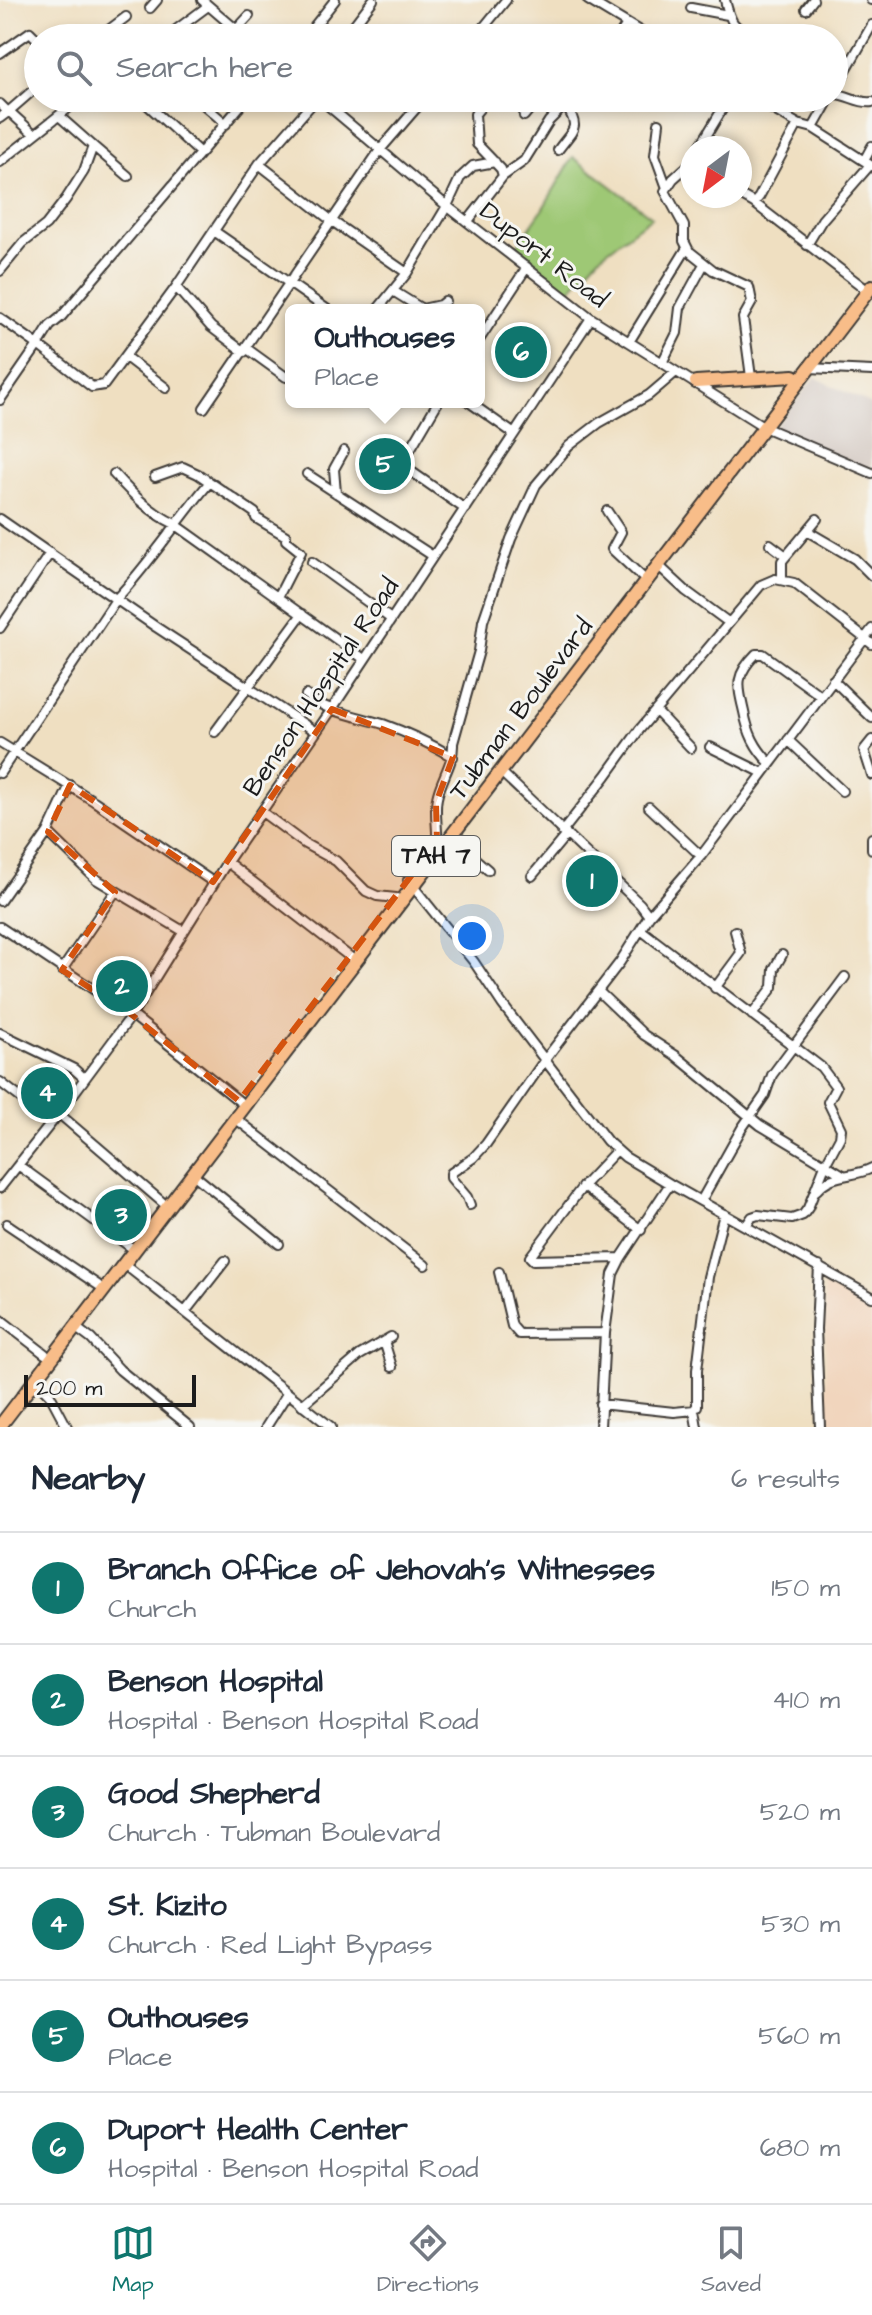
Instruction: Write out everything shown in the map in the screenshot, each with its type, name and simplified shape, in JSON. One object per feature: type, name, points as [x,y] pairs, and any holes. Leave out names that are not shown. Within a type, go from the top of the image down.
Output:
[{"type":"highway","name":"Tubman Boulevard","points":[[0,1426],[411,883],[501,772],[808,368],[872,275]]},
{"type":"highway","name":"Tubman Boulevard","points":[[0,1414],[350,957],[411,883],[437,842],[641,576],[763,426],[794,376],[867,286]]},
{"type":"highway","points":[[696,382],[794,376]]},
{"type":"street","points":[[150,8],[157,0]]},
{"type":"street","points":[[316,24],[335,0]]},
{"type":"street","points":[[355,24],[373,0]]},
{"type":"street","points":[[486,24],[506,0]]},
{"type":"street","points":[[588,0],[627,24]]},
{"type":"street","points":[[725,0],[733,24]]},
{"type":"street","points":[[806,9],[813,0]]},
{"type":"street","points":[[181,24],[205,3],[229,24]]},
{"type":"street","points":[[691,8],[728,15]]},
{"type":"street","points":[[242,24],[249,16]]},
{"type":"street","points":[[117,24],[126,17]]},
{"type":"street","points":[[848,67],[872,25]]},
{"type":"street","points":[[0,53],[24,36]]},
{"type":"street","points":[[848,96],[860,102],[872,102]]},
{"type":"street","points":[[0,118],[24,98]]},
{"type":"street","points":[[0,104],[34,134]]},
{"type":"street","points":[[0,162],[64,112]]},
{"type":"street","points":[[155,112],[200,153]]},
{"type":"street","points":[[212,112],[226,124]]},
{"type":"street","points":[[0,400],[50,326],[61,317],[236,112]]},
{"type":"street","points":[[0,318],[92,387],[104,385],[127,358],[259,164],[305,112]]},
{"type":"street","name":"Duport Road","points":[[335,112],[447,206],[591,318],[763,426],[872,473]]},
{"type":"street","points":[[204,408],[380,150],[413,112]]},
{"type":"street","points":[[477,112],[473,123],[477,144],[495,162],[503,176]]},
{"type":"street","points":[[524,116],[527,112]]},
{"type":"street","points":[[468,221],[503,176],[524,161],[549,121],[558,112]]},
{"type":"street","points":[[558,150],[575,127],[573,112]]},
{"type":"street","points":[[706,136],[721,112]]},
{"type":"street","points":[[777,112],[798,124],[813,128],[869,163]]},
{"type":"street","points":[[813,128],[822,112]]},
{"type":"street","points":[[59,116],[128,176]]},
{"type":"street","points":[[659,123],[655,155],[669,201],[684,226],[687,248],[704,264],[746,284],[753,295],[743,318],[751,377]]},
{"type":"street","points":[[798,124],[754,203],[807,245],[867,286]]},
{"type":"street","points":[[0,271],[23,243],[46,225],[66,199],[84,171],[93,146]]},
{"type":"street","points":[[807,245],[822,220],[869,163],[872,146]]},
{"type":"street","points":[[382,304],[407,273],[464,173],[473,166],[495,162]]},
{"type":"street","points":[[259,164],[332,221],[407,273]]},
{"type":"street","points":[[667,188],[680,176]]},
{"type":"street","points":[[214,231],[320,304]]},
{"type":"street","points":[[629,342],[687,248]]},
{"type":"street","points":[[662,363],[677,333],[680,308],[704,264]]},
{"type":"street","points":[[485,331],[527,267]]},
{"type":"street","points":[[176,287],[211,327],[285,376]]},
{"type":"street","points":[[393,291],[414,304]]},
{"type":"street","points":[[436,304],[445,301]]},
{"type":"street","name":"Benson Hospital Road","points":[[0,1188],[132,1015],[213,882],[332,709],[591,318]]},
{"type":"street","points":[[127,358],[166,388]]},
{"type":"street","points":[[808,368],[872,371]]},
{"type":"street","points":[[437,842],[439,823],[436,803],[453,757],[453,743],[479,651],[483,621],[511,539],[536,485],[569,446],[599,423],[649,395],[676,372]]},
{"type":"street","points":[[434,408],[405,463],[409,470],[465,509]]},
{"type":"street","points":[[478,408],[513,433]]},
{"type":"street","points":[[336,493],[334,469],[344,451]]},
{"type":"street","points":[[155,477],[183,467],[198,474],[255,513],[256,518],[286,536],[301,552],[278,597]]},
{"type":"street","points":[[114,474],[144,504],[364,659]]},
{"type":"street","points":[[307,474],[433,556]]},
{"type":"street","points":[[0,773],[117,598],[209,483]]},
{"type":"street","points":[[607,511],[621,532],[610,547],[641,576]]},
{"type":"street","points":[[0,519],[316,732]]},
{"type":"street","points":[[782,579],[781,563],[817,519]]},
{"type":"street","points":[[807,531],[855,559],[872,576]]},
{"type":"street","points":[[770,544],[786,556]]},
{"type":"street","points":[[0,628],[50,553]]},
{"type":"street","points":[[312,562],[391,619]]},
{"type":"street","points":[[658,565],[686,591],[728,622]]},
{"type":"street","points":[[532,876],[656,711],[761,585],[775,579],[794,583],[868,641]]},
{"type":"street","points":[[215,732],[302,614]]},
{"type":"street","points":[[470,1205],[451,1178],[451,1173],[473,1158],[486,1144],[649,916],[701,856],[833,680],[868,641],[872,629]]},
{"type":"street","points":[[770,763],[751,740],[738,698],[739,680],[748,662],[756,654],[763,654],[821,696]]},
{"type":"street","points":[[833,680],[872,718]]},
{"type":"street","points":[[306,695],[319,704],[407,734],[453,757]]},
{"type":"street","points":[[656,711],[691,748]]},
{"type":"street","points":[[788,740],[842,791]]},
{"type":"street","points":[[872,740],[864,750],[872,775]]},
{"type":"street","points":[[0,743],[70,785],[213,882]]},
{"type":"street","points":[[710,747],[763,773]]},
{"type":"street","points":[[501,772],[649,916]]},
{"type":"street","points":[[0,901],[48,832],[70,785]]},
{"type":"street","points":[[649,807],[701,856]]},
{"type":"street","points":[[262,812],[305,844],[336,861],[366,891],[396,898]]},
{"type":"street","points":[[48,832],[82,867],[115,892],[183,931]]},
{"type":"street","points":[[450,837],[488,870]]},
{"type":"street","points":[[872,838],[872,849]]},
{"type":"street","points":[[227,862],[350,957]]},
{"type":"street","points":[[411,883],[474,962],[544,1061],[617,1150],[670,1184],[872,1297]]},
{"type":"street","points":[[62,970],[115,892]]},
{"type":"street","points":[[0,927],[132,1015],[239,1101]]},
{"type":"street","points":[[641,930],[821,1067],[836,1087],[828,1102],[841,1129],[808,1208],[797,1218],[758,1215],[752,1217],[746,1226]]},
{"type":"street","points":[[715,988],[741,953],[735,931]]},
{"type":"street","points":[[752,1015],[773,987],[774,969],[782,955]]},
{"type":"street","points":[[701,1201],[765,1095],[772,1075],[845,977]]},
{"type":"street","points":[[598,991],[623,1012],[638,1030],[675,1055],[750,1117],[843,1175]]},
{"type":"street","points":[[0,1033],[74,1069],[84,1078]]},
{"type":"street","points":[[0,1082],[52,1122]]},
{"type":"street","points":[[60,1112],[162,1202]]},
{"type":"street","points":[[235,1118],[425,1265]]},
{"type":"street","points":[[617,1150],[583,1186],[531,1259],[621,1258]]},
{"type":"street","points":[[18,1165],[129,1246]]},
{"type":"street","points":[[812,1198],[825,1182],[872,1168]]},
{"type":"street","points":[[193,1174],[279,1244]]},
{"type":"street","points":[[600,1427],[605,1333],[613,1274],[670,1184]]},
{"type":"street","points":[[583,1186],[641,1230]]},
{"type":"street","points":[[697,1427],[694,1410],[708,1277],[724,1214]]},
{"type":"street","points":[[7,1224],[98,1285]]},
{"type":"street","points":[[185,1312],[225,1261]]},
{"type":"street","points":[[124,1264],[331,1427]]},
{"type":"street","points":[[819,1266],[816,1329],[820,1427]]},
{"type":"street","points":[[499,1272],[512,1326],[519,1334],[605,1333]]},
{"type":"street","points":[[0,1319],[45,1354]]},
{"type":"street","points":[[75,1327],[120,1370],[190,1427]]},
{"type":"street","points":[[302,1405],[360,1355],[387,1339],[392,1367]]},
{"type":"street","points":[[35,1380],[50,1395],[67,1427]]},
{"type":"street","points":[[266,1427],[287,1394]]},
{"type":"street","points":[[600,1404],[674,1412],[694,1410]]},
{"type":"highlighted area","points":[[332,709],[453,757],[436,803],[437,842],[239,1101],[132,1015],[62,970],[115,892],[48,832],[70,785],[213,882]]},
{"type":"shaded area","points":[[815,377],[872,405],[871,479],[772,431]]},
{"type":"shaded area","points":[[824,1274],[872,1304],[872,1427],[827,1427]]},
{"type":"green space","points":[[573,157],[652,217],[600,256],[567,293],[514,250]]},
{"type":"place","name":"Duport Health Center","points":[[521,352]]},
{"type":"place","name":"Outhouses","points":[[385,464]]},
{"type":"place","name":"Branch Office of Jehovah's Witnesses","points":[[592,881]]},
{"type":"place","name":"Benson Hospital","points":[[122,986]]},
{"type":"place","name":"St. Kizito","points":[[47,1093]]},
{"type":"place","name":"Good Shepherd","points":[[121,1215]]}]
